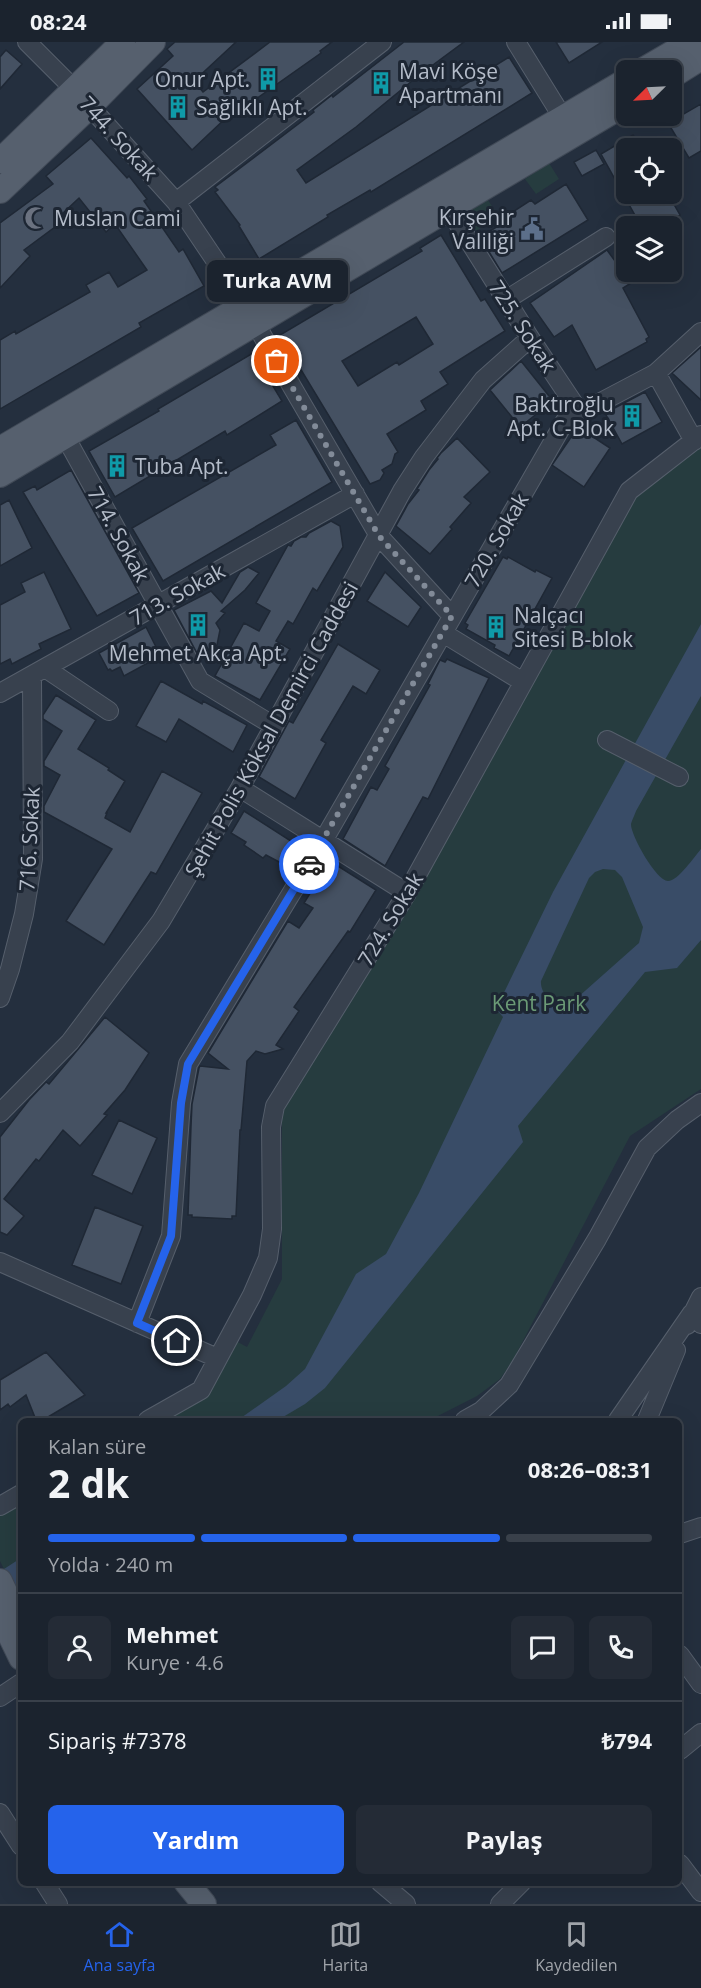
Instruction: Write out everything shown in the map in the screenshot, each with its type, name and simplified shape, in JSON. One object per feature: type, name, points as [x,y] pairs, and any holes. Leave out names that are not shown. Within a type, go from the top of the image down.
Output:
[{"type":"main road","points":[[0,191],[82,97],[123,42]]},
{"type":"main road","points":[[0,161],[153,42]]},
{"type":"main road","points":[[660,60],[690,42]]},
{"type":"main road","points":[[682,70],[701,58]]},
{"type":"main road","points":[[0,475],[66,438],[250,314],[616,87]]},
{"type":"main road","points":[[0,449],[449,209],[616,110]]},
{"type":"main road","points":[[0,1581],[8,1621],[18,1649]]},
{"type":"main road","points":[[170,1886],[185,1904]]},
{"type":"main road","points":[[189,1886],[204,1904]]},
{"type":"street","name":"744. Sokak","points":[[27,42],[82,97],[176,202],[250,314],[379,536],[452,616]]},
{"type":"street","points":[[176,202],[382,42]]},
{"type":"street","points":[[516,42],[563,118]]},
{"type":"street","name":"725. Sokak","points":[[449,209],[580,413]]},
{"type":"street","points":[[506,300],[606,237]]},
{"type":"street","name":"720. Sokak","points":[[137,1323],[171,1236],[181,1103],[188,1064],[323,841],[565,421],[656,374],[701,332]]},
{"type":"street","name":"Şehit Polis Köksal Demirci Caddesi","points":[[0,1113],[70,1042],[160,921],[240,788],[402,491],[430,449],[483,380],[530,338]]},
{"type":"street","points":[[656,374],[697,438]]},
{"type":"street","name":"714. Sokak","points":[[66,438],[200,681],[274,726]]},
{"type":"street","name":"724. Sokak","points":[[152,1418],[201,1390],[252,1295],[268,1258],[272,1229],[270,1128],[275,1106],[407,893],[629,491],[697,438]]},
{"type":"street","name":"713. Sokak","points":[[0,693],[354,494]]},
{"type":"street","points":[[443,633],[523,682]]},
{"type":"street","points":[[38,672],[109,711]]},
{"type":"street","name":"716. Sokak","points":[[0,998],[24,915],[33,860],[38,672]]},
{"type":"street","points":[[607,740],[679,777]]},
{"type":"street","points":[[240,788],[407,893]]},
{"type":"street","points":[[469,1418],[481,1411],[509,1385],[597,1239],[647,1148],[677,1120],[701,1103]]},
{"type":"street","points":[[0,1262],[217,1358]]},
{"type":"street","points":[[648,1418],[696,1319],[701,1297]]},
{"type":"street","points":[[620,1418],[696,1319]]},
{"type":"street","points":[[0,1506],[18,1496]]},
{"type":"street","points":[[682,1533],[701,1527]]},
{"type":"street","points":[[682,1658],[701,1684]]},
{"type":"street","points":[[0,1697],[18,1685]]},
{"type":"street","points":[[682,1748],[701,1733]]},
{"type":"street","points":[[0,1813],[18,1841]]},
{"type":"street","points":[[682,1867],[701,1893]]},
{"type":"street","points":[[47,1886],[58,1904]]},
{"type":"street","points":[[385,1886],[406,1904]]},
{"type":"street","points":[[500,1904],[518,1886]]},
{"type":"green space","points":[[549,163],[559,179],[536,194],[525,179]]},
{"type":"green space","points":[[488,200],[499,217],[476,231],[465,214]]},
{"type":"green space","name":"Kent Park","points":[[701,444],[701,1089],[630,1136],[513,1360],[500,1379],[477,1396],[434,1418],[162,1418],[236,1341],[247,1347],[282,1279],[282,1111],[633,494]]},
{"type":"green space","points":[[18,1504],[18,1597],[0,1561],[0,1515]]},
{"type":"water","points":[[701,624],[701,696],[636,811],[631,824],[635,837],[651,866],[657,874],[668,881],[681,873],[701,849],[701,940],[677,968],[645,972],[518,1126],[523,1142],[325,1388],[305,1404],[281,1418],[241,1418],[286,1386],[305,1369],[356,1274],[386,1254],[419,1193],[503,1017],[496,1009],[553,892]],"holes":[[[603,869],[615,870],[622,877],[643,927],[639,943],[568,1006],[561,1008],[542,990],[541,981],[589,878],[595,872]]]},
{"type":"water","points":[[18,1560],[18,1585],[13,1588],[4,1569]]},
{"type":"building","points":[[175,42],[236,42],[194,81],[203,92],[270,42],[332,42],[320,51],[321,53],[229,118],[228,116],[192,150],[137,89],[173,56],[167,49]]},
{"type":"building","points":[[404,42],[464,42],[297,170],[306,183],[509,57],[532,93],[371,192],[370,190],[327,215],[328,217],[259,259],[240,225],[215,192],[218,190],[215,187]]},
{"type":"building","points":[[556,42],[602,42],[569,63]]},
{"type":"building","points":[[6,50],[22,64],[0,89],[0,57]]},
{"type":"building","points":[[701,104],[701,151],[689,158],[682,146],[682,138],[677,138],[670,126],[682,126],[682,115]]},
{"type":"building","points":[[91,138],[127,178],[129,176],[147,199],[144,201],[179,252],[183,249],[204,286],[139,323],[141,327],[0,409],[0,340],[15,331],[16,334],[90,292],[86,285],[109,272],[118,287],[147,270],[115,224],[106,232],[79,198],[60,216],[63,221],[24,250],[30,256],[0,288],[0,223],[53,184],[46,176]]},
{"type":"building","points":[[616,145],[616,181],[601,154]]},
{"type":"building","points":[[596,150],[604,164],[582,176],[574,162]]},
{"type":"building","name":"Kırşehir Valiliği","points":[[566,184],[588,220],[502,273],[480,237],[508,220],[505,217],[531,200],[535,204]]},
{"type":"building","points":[[629,204],[674,204],[680,215],[678,216],[635,216]]},
{"type":"building","points":[[441,235],[481,301],[485,299],[505,331],[440,372],[448,384],[421,401],[426,410],[387,434],[398,452],[392,464],[382,470],[384,473],[380,480],[370,484],[280,335],[422,251],[420,248]],"holes":[[[416,317],[433,344],[399,365],[397,362],[358,386],[342,361]]]},
{"type":"building","points":[[607,250],[616,262],[616,282],[631,283],[623,288],[649,337],[646,339],[647,342],[596,370],[572,325],[554,337],[530,303]]},
{"type":"building","points":[[701,347],[701,400],[672,373]]},
{"type":"building","points":[[253,353],[282,401],[227,435],[225,431],[115,497],[89,451]]},
{"type":"building","points":[[521,361],[553,401],[520,427],[490,390]]},
{"type":"building","name":"Baktıroğlu Apt. C-Blok","points":[[645,392],[662,422],[622,444],[605,413]]},
{"type":"building","points":[[296,420],[332,482],[163,581],[132,528],[276,445],[270,435]]},
{"type":"building","points":[[578,427],[610,448],[584,487],[552,465]]},
{"type":"building","points":[[457,438],[490,472],[464,497],[471,503],[430,554],[396,526],[437,458]]},
{"type":"building","points":[[71,470],[139,593],[97,616],[23,492],[35,486],[37,490]]},
{"type":"building","points":[[9,500],[32,548],[0,566],[0,505]]},
{"type":"building","points":[[331,521],[340,526],[343,547],[317,591],[313,588],[293,624],[288,621],[276,641],[290,649],[260,700],[215,676],[244,623],[259,631],[270,611],[256,603],[288,545],[291,546],[294,541],[306,537]]},
{"type":"building","points":[[503,557],[507,559],[508,557],[535,572],[536,570],[552,578],[509,656],[494,648],[495,645],[466,629],[468,625],[465,623]]},
{"type":"building","name":"Mehmet Akça Apt.","points":[[248,567],[259,573],[245,590],[221,611],[225,613],[216,623],[220,630],[217,645],[198,655],[174,610],[211,591],[222,603],[240,572]]},
{"type":"building","points":[[44,572],[71,629],[39,644],[41,649],[12,664],[10,659],[0,664],[0,605],[25,592],[21,583]]},
{"type":"building","points":[[385,572],[421,607],[408,627],[367,601]]},
{"type":"building","points":[[146,627],[159,653],[147,660],[148,663],[124,676],[120,667],[112,671],[108,670],[99,653]]},
{"type":"building","points":[[338,644],[380,670],[366,694],[353,686],[321,740],[326,743],[295,799],[259,777],[289,721],[293,723]]},
{"type":"building","points":[[447,659],[489,678],[428,799],[423,797],[385,866],[343,839],[371,787],[377,790],[389,769],[385,766],[430,685],[428,684],[440,660],[445,662]]},
{"type":"building","points":[[161,681],[202,704],[203,701],[247,725],[233,752],[179,719],[166,742],[136,726]]},
{"type":"building","points":[[56,695],[96,720],[78,749],[125,781],[105,818],[130,832],[162,771],[202,793],[156,874],[151,872],[104,945],[66,921],[112,849],[44,812],[44,806],[60,775],[44,766],[44,761],[62,731],[43,719],[43,715]]},
{"type":"building","points":[[244,811],[294,843],[281,863],[266,855],[263,858],[244,845],[246,842],[231,833]]},
{"type":"building","points":[[330,861],[376,890],[350,932],[348,931],[294,1007],[299,1011],[276,1045],[283,1049],[265,1054],[256,1051],[247,1061],[240,1130],[236,1216],[232,1216],[232,1219],[192,1217],[188,1215],[192,1104],[199,1068],[200,1066],[228,1069],[208,1053],[288,921],[299,928],[313,908],[304,903]]},
{"type":"building","points":[[105,1017],[149,1053],[125,1090],[104,1114],[107,1115],[80,1146],[63,1130],[39,1161],[36,1159],[4,1199],[24,1216],[7,1235],[0,1232],[0,1137],[29,1100],[46,1082],[49,1084]]},
{"type":"building","points":[[119,1120],[157,1138],[132,1194],[92,1175]]},
{"type":"building","points":[[95,1207],[143,1226],[121,1284],[72,1265]]},
{"type":"building","points":[[46,1352],[85,1395],[46,1418],[35,1418],[26,1395],[10,1407],[8,1404],[0,1410],[0,1380]]},
{"type":"way so far","points":[[277,361],[379,536],[452,616],[309,864]]},
{"type":"place","name":"Onur Apt.","points":[[268,79]]},
{"type":"place","name":"Mavi Köşe Apartmanı","points":[[381,83]]},
{"type":"place","name":"Sağlıklı Apt.","points":[[178,107]]},
{"type":"place","name":"Muslan Cami","points":[[36,218]]},
{"type":"place","name":"Kırşehir Valiliği","points":[[532,229]]},
{"type":"place","name":"Turka AVM","points":[[277,361]]},
{"type":"place","name":"Baktıroğlu Apt. C-Blok","points":[[632,416]]},
{"type":"place","name":"Tuba Apt.","points":[[117,466]]},
{"type":"place","name":"Mehmet Akça Apt.","points":[[198,625]]},
{"type":"place","name":"Nalçacı Sitesi B-blok","points":[[496,627]]},
{"type":"route","points":[[177,1341],[137,1323],[171,1236],[181,1103],[188,1064],[309,864]]}]
